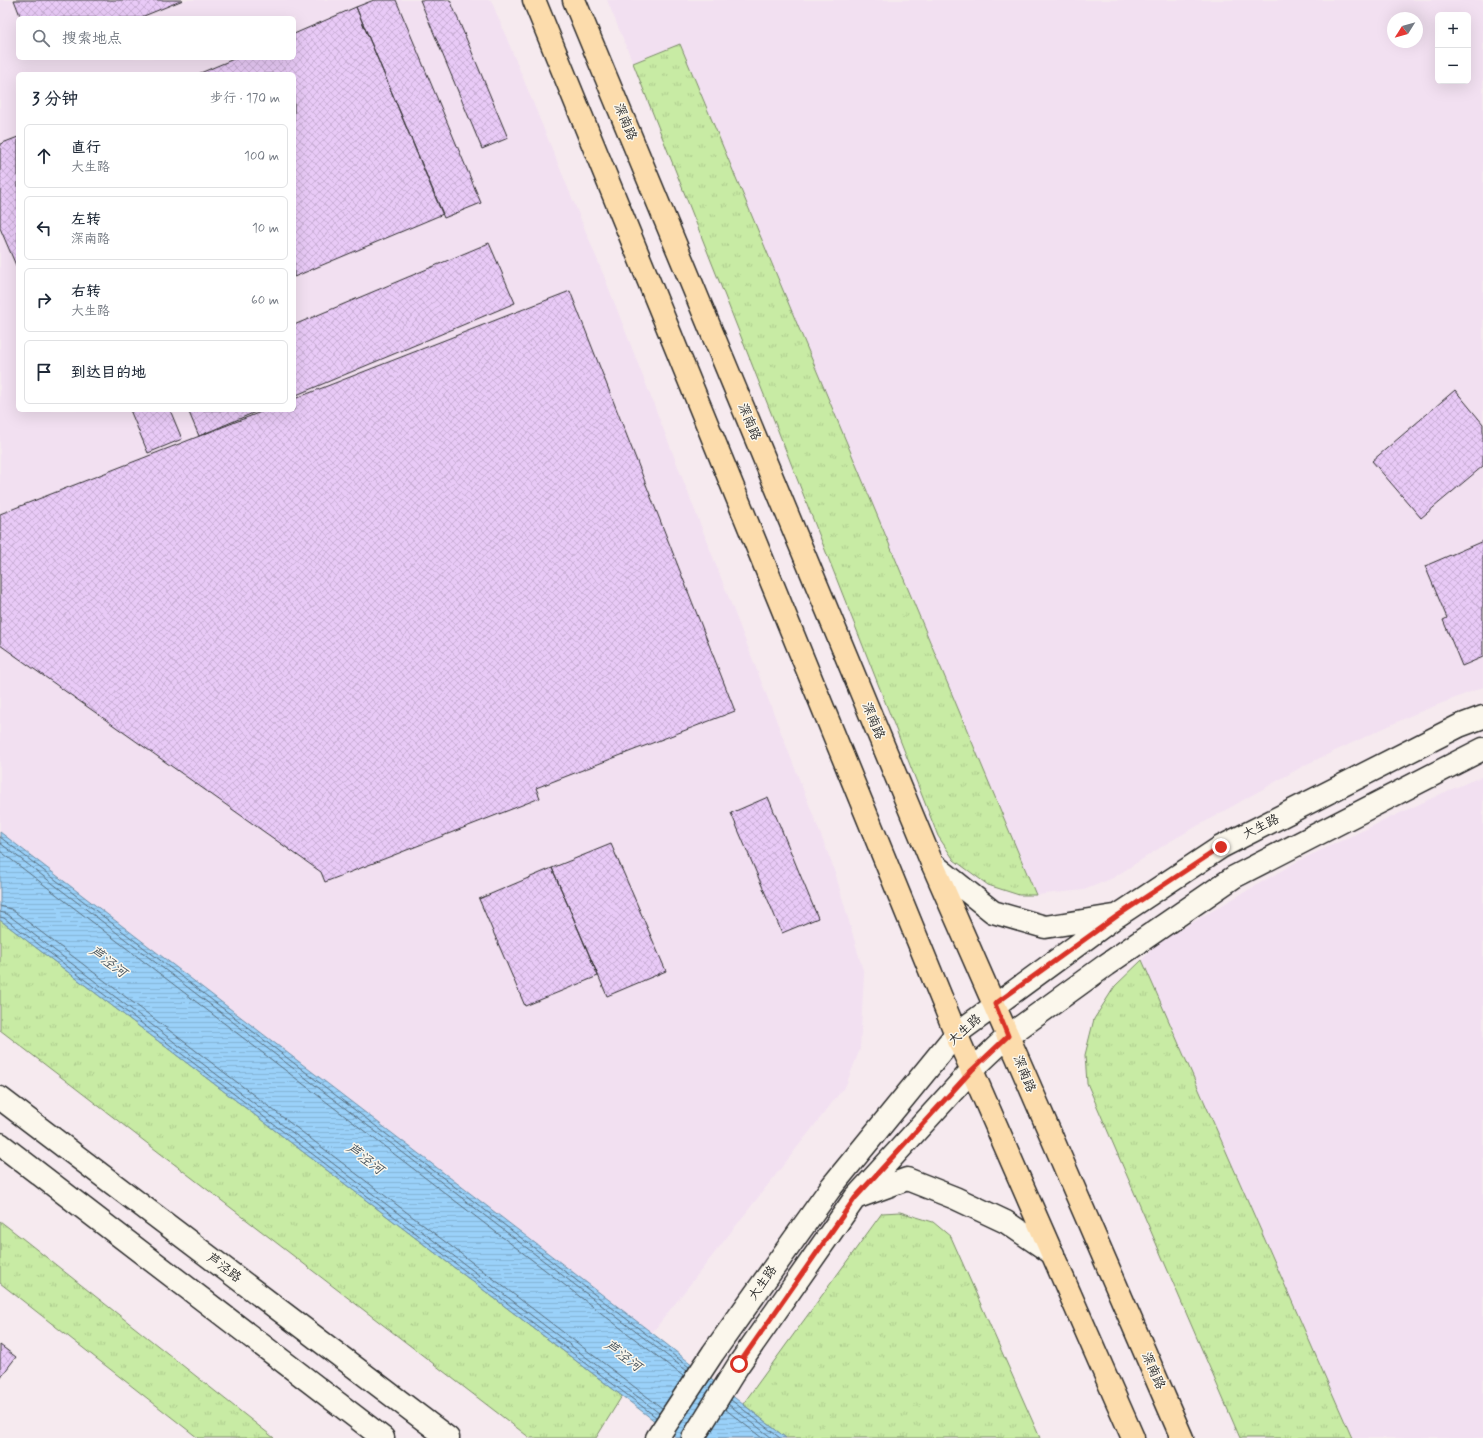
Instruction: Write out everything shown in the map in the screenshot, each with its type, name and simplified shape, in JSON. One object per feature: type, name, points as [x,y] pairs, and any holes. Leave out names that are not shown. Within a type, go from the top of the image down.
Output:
[{"type":"main road","points":[[534,0],[956,1034],[1133,1438]]},
{"type":"main road","name":"深南路","points":[[574,0],[932,863],[995,1004],[1182,1438]]},
{"type":"street","name":"大生路","points":[[658,1438],[713,1353],[832,1186],[956,1034],[1117,916],[1221,847],[1460,726],[1483,717]]},
{"type":"street","name":"大生路","points":[[693,1438],[739,1364],[855,1198],[972,1070],[1008,1036],[1106,965],[1234,877],[1483,749]]},
{"type":"street","points":[[932,863],[993,912],[1045,927],[1117,916]]},
{"type":"street","name":"芦泾路","points":[[0,1098],[448,1438]]},
{"type":"street","points":[[0,1144],[383,1438]]},
{"type":"street","points":[[855,1198],[908,1179],[955,1198],[1006,1222],[1053,1254]]},
{"type":"shaded area","points":[[0,0],[491,0],[604,276],[834,869],[864,974],[860,1049],[846,1085],[652,1333],[0,832]]},
{"type":"shaded area","points":[[607,0],[1483,0],[1483,687],[1412,715],[1307,764],[1169,842],[1113,878],[1084,890],[1036,895],[680,45],[633,63]]},
{"type":"shaded area","points":[[1483,776],[1483,1438],[1352,1438],[1142,960],[1157,943],[1298,861],[1445,792]]},
{"type":"green space","points":[[680,44],[1036,895],[1019,895],[988,885],[954,860],[938,836],[633,63]]},
{"type":"green space","points":[[0,920],[622,1396],[596,1438],[530,1438],[0,1030]]},
{"type":"green space","points":[[1142,960],[1352,1438],[1240,1438],[1087,1083],[1085,1055],[1094,1019],[1115,986]]},
{"type":"green space","points":[[900,1212],[933,1222],[951,1237],[1040,1438],[786,1438],[743,1404],[882,1213]]},
{"type":"green space","points":[[0,1221],[274,1438],[198,1438],[0,1283]]},
{"type":"water","name":"芦泾河","points":[[0,832],[652,1333],[786,1438],[677,1438],[0,920]]},
{"type":"building","points":[[14,0],[183,0],[144,16],[20,16]]},
{"type":"building","points":[[374,0],[396,0],[481,203],[444,218],[356,7]]},
{"type":"building","points":[[420,0],[450,0],[508,138],[482,149]]},
{"type":"building","points":[[356,7],[443,214],[296,276],[296,72],[203,72],[231,60],[296,60],[296,33]]},
{"type":"building","points":[[16,138],[16,265],[0,228],[0,144]]},
{"type":"building","points":[[489,243],[515,303],[296,395],[296,324]]},
{"type":"building","points":[[570,291],[735,711],[536,788],[540,798],[325,882],[321,872],[0,645],[0,514],[261,412],[296,412],[296,398]]},
{"type":"building","points":[[1455,390],[1483,424],[1483,466],[1421,518],[1372,461]]},
{"type":"building","points":[[131,412],[171,412],[182,439],[148,453]]},
{"type":"building","points":[[189,412],[255,412],[199,436]]},
{"type":"building","points":[[1483,541],[1483,657],[1462,666],[1443,620],[1447,618],[1425,566]]},
{"type":"building","points":[[768,797],[818,918],[782,933],[731,813]]},
{"type":"building","points":[[611,844],[666,971],[607,996],[552,868]]},
{"type":"building","points":[[552,868],[598,976],[525,1006],[479,899]]},
{"type":"building","points":[[0,1345],[16,1357],[0,1378]]},
{"type":"route","points":[[739,1364],[855,1198],[972,1070],[1008,1036],[995,1004],[1117,916],[1221,847]]}]
